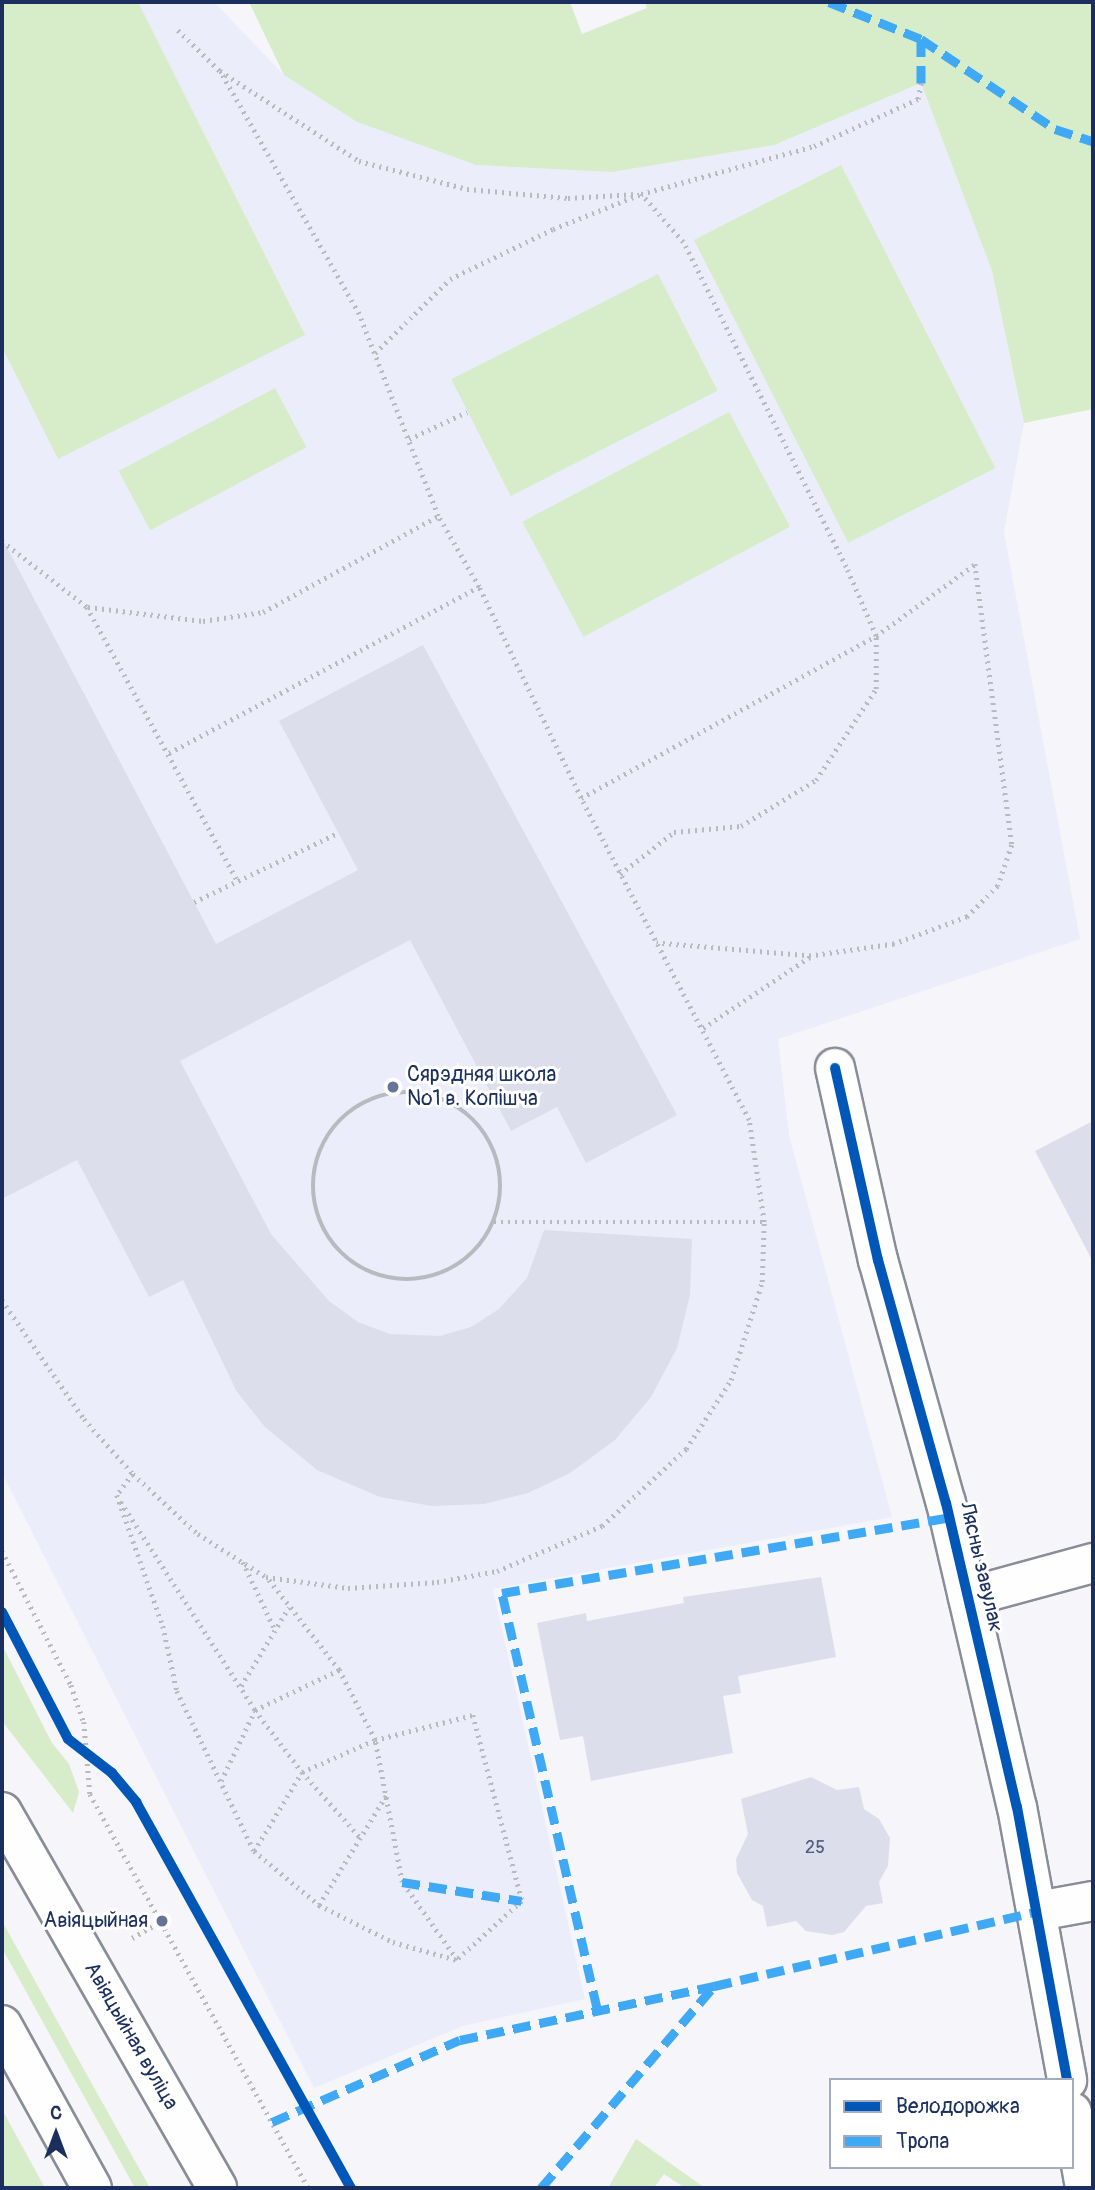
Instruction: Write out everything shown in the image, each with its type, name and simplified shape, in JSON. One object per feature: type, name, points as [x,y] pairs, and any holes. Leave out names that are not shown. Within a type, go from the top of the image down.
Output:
[{"type":"street","name":"Лясны завулак","points":[[835,1068],[877,1260],[968,1597],[1038,1911],[1067,2078]]},
{"type":"street","name":"Лясны завулак","points":[[968,1597],[1093,1563]]},
{"type":"street","name":"Авіяцыйная вуліца","points":[[2,1812],[217,2188]]},
{"type":"street","points":[[1038,1911],[1093,1901]]},
{"type":"street","points":[[2,2025],[92,2188]]},
{"type":"street","points":[[1074,2124],[1085,2188]]},
{"type":"path","points":[[178,30],[220,71],[359,161],[467,189],[568,198],[641,194]]},
{"type":"path","points":[[220,71],[359,314],[438,516],[479,587],[581,798],[749,1120],[764,1222],[762,1282],[731,1380],[686,1449],[602,1526],[497,1571],[437,1582],[348,1588],[266,1577]]},
{"type":"path","points":[[375,353],[450,279],[553,229],[641,194],[814,146],[918,99],[921,83]]},
{"type":"path","points":[[620,874],[674,832],[741,826],[817,780],[876,689],[876,636],[683,242],[641,194]]},
{"type":"path","points":[[409,439],[467,412]]},
{"type":"path","points":[[88,607],[203,621],[263,612],[438,516]]},
{"type":"path","points":[[2,541],[88,607],[238,882]]},
{"type":"path","points":[[581,798],[876,636],[975,564],[1012,845],[999,886],[967,917],[894,944],[811,956],[657,943]]},
{"type":"path","points":[[169,753],[479,587]]},
{"type":"path","points":[[194,902],[338,833]]},
{"type":"path","points":[[703,1028],[811,956]]},
{"type":"path","points":[[413,1091],[442,1098],[468,1113],[481,1128],[499,1164],[502,1194],[494,1222],[477,1250],[451,1270],[420,1280],[387,1279],[356,1266],[340,1252],[316,1216],[312,1184],[318,1151],[333,1126],[355,1105],[383,1094],[413,1091]]},
{"type":"path","points":[[494,1222],[764,1222]]},
{"type":"path","points":[[2,1300],[83,1419],[133,1474],[198,1534],[266,1577],[339,1670],[375,1740],[388,1793],[402,1882],[457,1960]]},
{"type":"path","points":[[117,1495],[133,1474]]},
{"type":"path","points":[[117,1495],[255,1710],[302,1772],[360,1838]]},
{"type":"path","points":[[117,1495],[163,1626],[177,1691],[254,1851],[319,1905],[393,1942],[457,1960]]},
{"type":"path","points":[[2,1550],[71,1685],[89,1757],[90,1794],[309,2188]]},
{"type":"path","points":[[242,1562],[275,1630]]},
{"type":"path","points":[[241,1686],[289,1606]]},
{"type":"path","points":[[220,1782],[255,1710],[339,1670]]},
{"type":"path","points":[[254,1851],[302,1772],[375,1740],[473,1715],[522,1901],[457,1960]]},
{"type":"path","points":[[71,1743],[100,1765]]},
{"type":"path","points":[[319,1905],[388,1793]]},
{"type":"shaded area","name":"Сярэдняя школа №1 в. Копішча","points":[[2,2],[214,2],[284,75],[357,122],[476,165],[612,172],[774,145],[921,83],[992,271],[1024,423],[1004,532],[1080,939],[778,1039],[789,1135],[892,1517],[493,1589],[585,1999],[463,2026],[314,2088],[2,1473]]},
{"type":"green space","points":[[2,2],[138,2],[305,335],[58,459],[2,347]]},
{"type":"green space","points":[[249,2],[570,2],[582,34],[647,8],[645,2],[1093,2],[1093,409],[1024,423],[992,271],[921,83],[774,145],[612,172],[476,165],[357,122],[284,75]]},
{"type":"green space","points":[[841,165],[995,468],[848,543],[694,240]]},
{"type":"green space","points":[[658,274],[717,391],[511,496],[451,379]]},
{"type":"green space","points":[[275,388],[306,447],[150,530],[119,471]]},
{"type":"green space","points":[[729,412],[790,527],[583,637],[522,522]]},
{"type":"green space","points":[[2,1645],[52,1743],[69,1764],[79,1792],[73,1813],[2,1721]]},
{"type":"green space","points":[[2,1921],[150,2188],[135,2188],[71,2073],[2,1948]]},
{"type":"green space","points":[[2,2110],[4,2113],[45,2188],[2,2188]]},
{"type":"green space","points":[[636,2139],[705,2188],[685,2188],[664,2174],[654,2188],[608,2188]]},
{"type":"building","points":[[2,538],[216,944],[358,870],[279,721],[423,645],[677,1115],[586,1163],[557,1107],[511,1131],[410,940],[180,1061],[271,1234],[329,1301],[358,1322],[390,1334],[440,1336],[471,1327],[499,1309],[527,1278],[544,1230],[692,1239],[690,1295],[677,1348],[651,1397],[615,1440],[570,1473],[528,1493],[484,1504],[432,1506],[380,1497],[317,1470],[265,1427],[237,1392],[183,1280],[149,1297],[77,1160],[2,1199]]},
{"type":"building","points":[[1093,1121],[1093,1262],[1035,1151]]},
{"type":"building","points":[[821,1577],[836,1657],[738,1676],[741,1693],[723,1696],[733,1753],[591,1781],[583,1736],[560,1740],[537,1623],[586,1613],[587,1621],[684,1603],[683,1597]]},
{"type":"building","points":[[811,1777],[837,1790],[859,1787],[864,1809],[879,1819],[890,1838],[888,1866],[879,1882],[883,1903],[866,1906],[844,1932],[832,1935],[806,1931],[796,1921],[767,1927],[763,1906],[752,1900],[737,1873],[736,1859],[748,1834],[741,1799]]},
{"type":"marked path","points":[[829,2],[921,39],[1055,129],[1093,141]]},
{"type":"marked path","points":[[921,39],[921,83]]},
{"type":"marked path","points":[[597,2008],[502,1593],[949,1517]]},
{"type":"marked path","points":[[402,1882],[522,1901]]},
{"type":"marked path","points":[[541,2188],[714,1986],[1038,1911]]},
{"type":"marked path","points":[[272,2122],[460,2040],[714,1986]]},
{"type":"cycle path","points":[[835,1068],[878,1260],[946,1503],[1017,1807],[1067,2078]]},
{"type":"cycle path","points":[[2,1612],[68,1739],[112,1773],[136,1802],[351,2188]]},
{"type":"place","name":"Сярэдняя школа №1 в. Копішча","points":[[393,1087]]},
{"type":"place","name":"Авіяцыйная","points":[[162,1921]]}]
